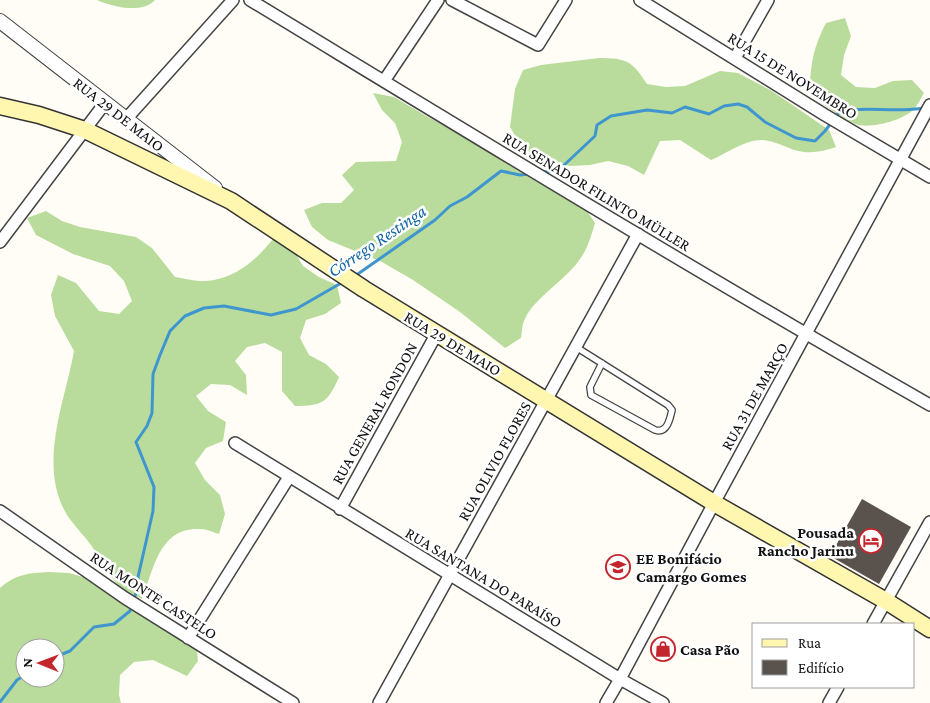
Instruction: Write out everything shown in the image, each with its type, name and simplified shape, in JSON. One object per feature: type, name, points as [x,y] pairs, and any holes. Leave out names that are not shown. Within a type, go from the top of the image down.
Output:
[{"type":"main road","points":[[0,106],[39,115],[85,130],[231,201]]},
{"type":"main road","name":"RUA 29 DE MAIO","points":[[231,201],[339,273],[437,334],[714,503],[886,601],[930,629]]},
{"type":"street","points":[[126,119],[233,0]]},
{"type":"street","name":"RUA SENADOR FILINTO MÜLLER","points":[[250,0],[806,335],[930,405]]},
{"type":"street","points":[[384,81],[438,0]]},
{"type":"street","points":[[452,0],[538,45],[566,0]]},
{"type":"street","name":"RUA 15 DE NOVEMBRO","points":[[640,0],[825,115],[930,177]]},
{"type":"street","points":[[735,58],[768,0]]},
{"type":"street","name":"RUA 29 DE MAIO","points":[[0,20],[231,201]]},
{"type":"street","points":[[0,242],[105,103]]},
{"type":"street","name":"RUA 31 DE MARÇO","points":[[606,703],[928,110]]},
{"type":"street","name":"RUA OLIVIO FLORES","points":[[379,703],[638,234]]},
{"type":"street","name":"RUA GENERAL RONDON","points":[[340,508],[437,334]]},
{"type":"street","name":"RUA SANTANA DO PARAÍSO","points":[[235,443],[620,679],[663,703]]},
{"type":"street","points":[[188,638],[289,477]]},
{"type":"street","name":"RUA MONTE CASTELO","points":[[0,511],[125,598],[294,703]]},
{"type":"street","points":[[874,623],[930,522]]},
{"type":"street","points":[[829,703],[837,688]]},
{"type":"lane","points":[[576,346],[668,405],[672,410],[669,421],[663,430],[659,432],[591,395],[590,387],[602,363]]},
{"type":"green space","points":[[97,0],[155,0],[143,7],[127,8]]},
{"type":"green space","points":[[845,18],[851,36],[844,55],[841,75],[856,87],[875,88],[893,81],[912,80],[924,93],[917,106],[903,117],[873,125],[859,125],[841,116],[810,94],[813,57],[826,23]]},
{"type":"green space","points":[[599,58],[628,62],[637,70],[647,84],[666,87],[685,86],[720,71],[738,73],[772,91],[829,130],[836,147],[818,152],[803,152],[771,141],[761,140],[741,145],[711,160],[680,140],[660,141],[644,175],[628,166],[608,161],[590,165],[571,166],[553,163],[535,156],[520,144],[510,127],[515,89],[523,70],[541,65]]},
{"type":"green space","points":[[373,93],[394,97],[462,135],[532,179],[585,208],[595,223],[580,259],[567,274],[542,296],[529,312],[523,323],[521,338],[505,348],[460,312],[413,280],[382,262],[328,240],[312,227],[304,210],[322,203],[341,203],[354,190],[342,175],[356,162],[396,161],[402,142],[395,123],[382,110]]},
{"type":"green space","points":[[46,211],[62,221],[80,227],[136,237],[152,248],[175,277],[200,281],[224,277],[242,269],[277,234],[294,251],[303,266],[319,277],[337,285],[341,303],[325,314],[306,320],[300,338],[309,355],[326,364],[339,377],[328,397],[323,401],[312,405],[295,406],[282,391],[282,352],[265,343],[247,347],[235,361],[246,375],[247,395],[230,385],[211,384],[196,396],[208,411],[226,422],[223,441],[206,448],[195,463],[205,480],[220,495],[225,514],[219,534],[202,529],[186,530],[175,535],[167,542],[155,563],[142,599],[119,587],[90,544],[67,515],[58,496],[54,475],[56,433],[74,351],[55,316],[51,295],[58,275],[76,283],[99,311],[119,314],[132,301],[124,281],[110,266],[73,254],[36,235],[27,218]]},
{"type":"green space","points":[[69,573],[90,579],[197,651],[198,661],[187,676],[153,660],[134,662],[120,675],[119,695],[121,703],[0,703],[0,588],[17,577],[29,574]]},
{"type":"building","name":"Pousada Rancho Jarinu","points":[[862,499],[911,527],[879,584],[830,556]]},
{"type":"waterway","name":"Córrego Restinga","points":[[543,172],[553,171],[562,167],[595,136],[597,125],[611,116],[647,110],[672,113],[685,107],[709,114],[724,106],[738,104],[747,107],[765,122],[796,138],[815,141],[840,111],[924,108]]},
{"type":"waterway","name":"Córrego Restinga","points":[[355,276],[501,171],[520,175],[529,174]]},
{"type":"waterway","name":"Córrego Restinga","points":[[134,599],[153,511],[154,487],[136,442],[147,426],[152,413],[153,374],[170,331],[185,316],[204,308],[224,306],[271,315],[296,309],[343,282]]},
{"type":"waterway","name":"Córrego Restinga","points":[[65,653],[70,651],[94,627],[114,624],[130,611],[132,605]]},
{"type":"waterway","name":"Córrego Restinga","points":[[0,702],[15,683]]},
{"type":"place","name":"Pousada Rancho Jarinu","points":[[871,541]]},
{"type":"place","name":"EE Bonifácio Camargo Gomes","points":[[618,567]]},
{"type":"place","name":"Casa Pão","points":[[663,649]]}]
